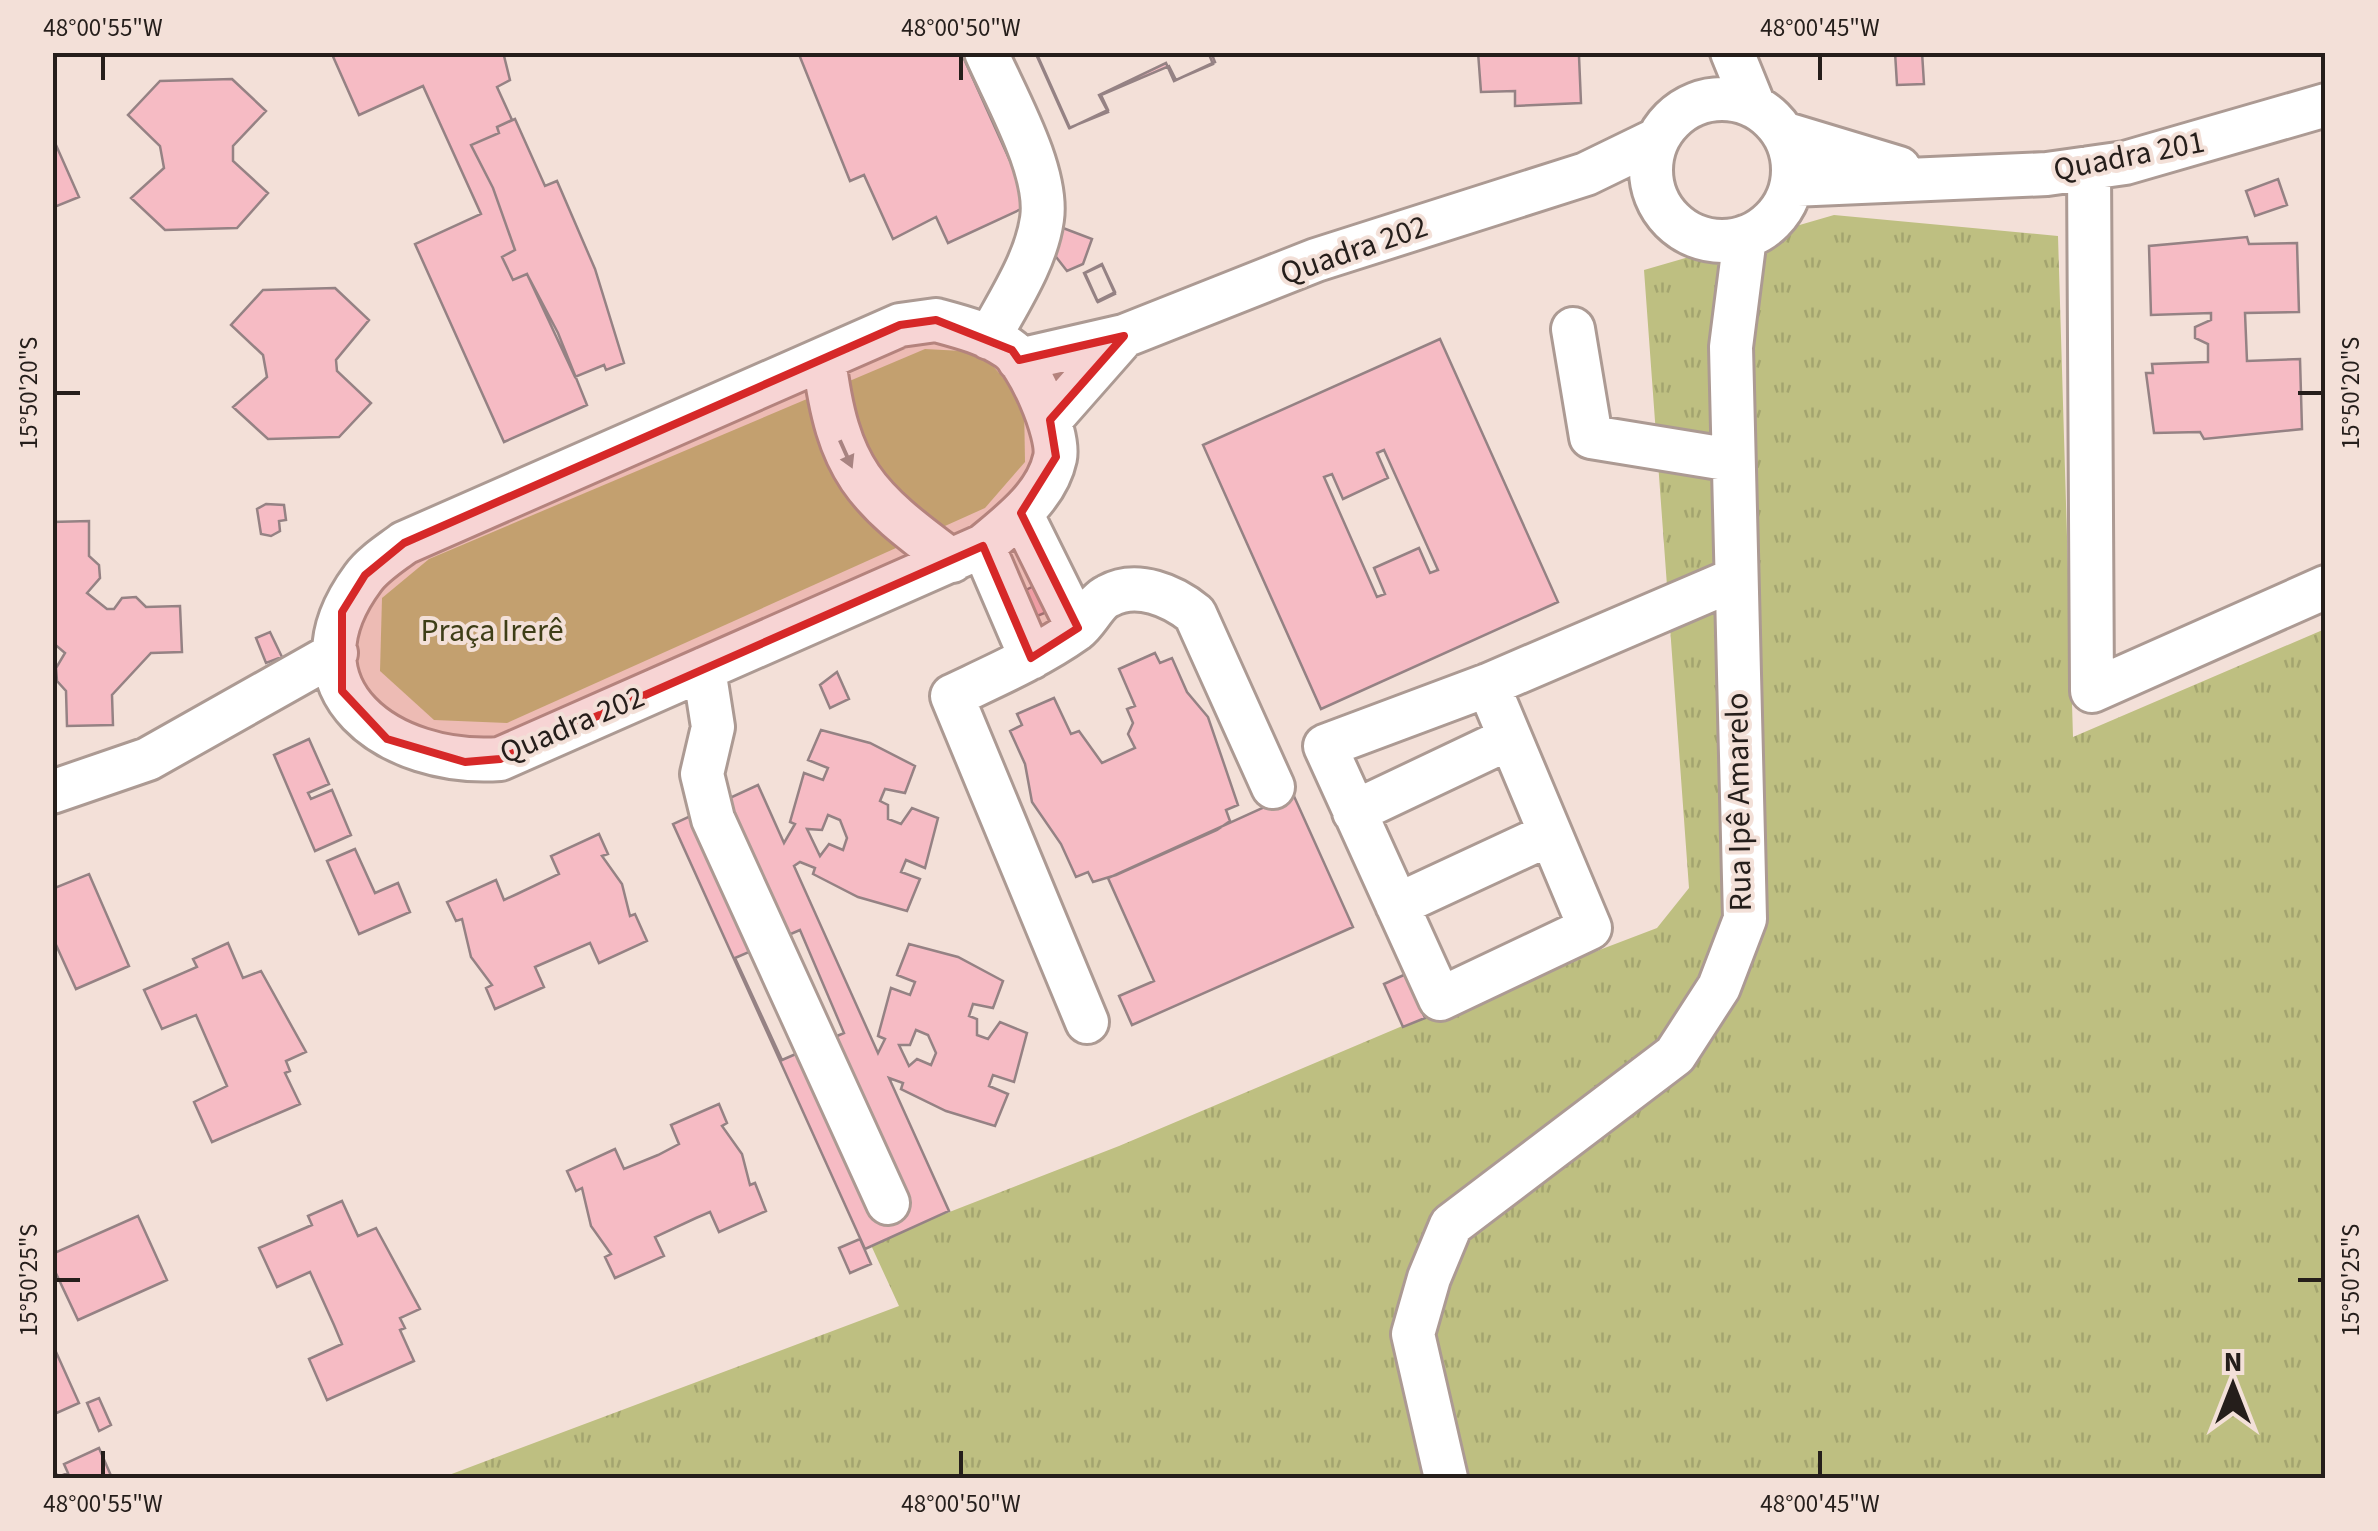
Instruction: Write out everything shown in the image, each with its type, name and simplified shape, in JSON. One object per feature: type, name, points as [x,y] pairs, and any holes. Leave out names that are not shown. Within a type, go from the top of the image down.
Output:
[{"type":"street","points":[[986,52],[1038,173],[1043,217],[1004,349]]},
{"type":"street","points":[[1690,106],[1708,52]]},
{"type":"street","points":[[1732,52],[1793,159],[1792,185],[1776,217],[1745,238],[1700,238],[1678,227],[1662,210],[1652,188],[1650,164],[1656,140],[1670,120],[1690,106],[1714,99],[1769,120]]},
{"type":"street","name":"Quadra 201","points":[[1792,185],[2047,174],[2089,168],[2185,149],[2326,105]]},
{"type":"street","name":"Quadra 201","points":[[1769,120],[1928,177]]},
{"type":"street","name":"Quadra 202","points":[[1004,349],[1050,420],[1056,456],[1038,493],[1020,513],[967,553],[500,759],[465,762],[388,739],[361,718],[342,691],[336,652],[342,612],[364,575],[404,543],[900,325],[936,320],[1004,349],[1124,336],[1316,260],[1586,174],[1656,140]]},
{"type":"street","points":[[2089,168],[2092,691],[2326,587]]},
{"type":"street","name":"Quadra 202","points":[[1586,174],[1652,188]]},
{"type":"street","name":"Rua Ipê Amarelo","points":[[1700,238],[1731,347]]},
{"type":"street","name":"Rua Ipê Amarelo","points":[[1446,1478],[1412,1334],[1428,1278],[1452,1225],[1675,1055],[1718,987],[1744,919],[1731,347],[1745,238]]},
{"type":"street","points":[[1573,329],[1591,437],[1732,460]]},
{"type":"street","name":"Quadra 202","points":[[1050,420],[1124,336]]},
{"type":"street","points":[[824,360],[831,414],[859,482],[885,512],[967,553],[1031,658]]},
{"type":"street","points":[[1020,513],[1078,628]]},
{"type":"street","points":[[1488,685],[1590,928],[1440,999],[1325,746],[1488,685],[1734,580]]},
{"type":"street","points":[[1087,1022],[952,696],[1031,658],[1078,628],[1107,596],[1132,590],[1175,598],[1195,614],[1274,787]]},
{"type":"street","points":[[52,792],[148,759],[336,652]]},
{"type":"street","points":[[704,668],[712,727],[702,774],[713,819],[888,1202]]},
{"type":"street","points":[[1354,812],[1510,738]]},
{"type":"street","points":[[1397,905],[1550,834]]},
{"type":"highlighted area","points":[[936,320],[1012,350],[1019,360],[1124,336],[1050,420],[1056,457],[1021,513],[1078,628],[1031,658],[983,546],[500,759],[465,762],[387,739],[342,691],[342,612],[365,575],[404,543],[900,325]]},
{"type":"green space","points":[[1834,215],[2058,236],[2073,737],[2325,629],[2325,1478],[441,1478],[899,1306],[870,1243],[1119,1146],[1426,1016],[1657,928],[1689,888],[1644,270]]},
{"type":"green space","name":"Praça Irerê","points":[[925,349],[981,352],[1024,402],[1025,462],[985,508],[507,723],[434,720],[380,671],[382,598],[429,559]]},
{"type":"building","points":[[331,52],[503,52],[510,80],[497,87],[512,120],[497,127],[499,133],[471,145],[493,188],[515,250],[502,257],[513,280],[527,274],[558,333],[587,405],[504,442],[415,244],[481,214],[423,86],[359,115]]},
{"type":"building","points":[[798,52],[961,52],[1030,205],[948,243],[936,217],[893,239],[864,175],[850,181]]},
{"type":"building","points":[[1035,52],[1211,52],[1215,62],[1174,81],[1166,63],[1099,95],[1108,112],[1069,128]]},
{"type":"building","points":[[1036,52],[1208,52],[1213,64],[1176,80],[1169,66],[1101,95],[1108,110],[1070,128]]},
{"type":"building","points":[[1478,52],[1574,52],[1579,56],[1581,103],[1515,106],[1515,91],[1481,92]]},
{"type":"building","points":[[1895,52],[1922,52],[1924,84],[1897,85]]},
{"type":"building","points":[[232,79],[266,111],[233,146],[233,161],[268,193],[237,228],[165,230],[131,198],[164,168],[160,146],[128,115],[160,81]]},
{"type":"building","points":[[515,119],[545,186],[557,181],[595,269],[624,363],[606,370],[604,365],[575,377],[527,274],[513,280],[502,257],[515,250],[493,188],[471,145],[499,133],[497,127]]},
{"type":"building","points":[[52,136],[79,197],[52,208]]},
{"type":"building","points":[[2278,179],[2287,205],[2255,216],[2246,191]]},
{"type":"building","points":[[1063,228],[1092,239],[1083,264],[1067,271],[1053,253]]},
{"type":"building","points":[[2247,237],[2249,244],[2297,243],[2299,312],[2245,313],[2247,361],[2300,359],[2302,429],[2204,439],[2200,432],[2154,433],[2146,373],[2153,373],[2152,364],[2208,362],[2208,344],[2195,338],[2195,327],[2211,320],[2211,313],[2151,315],[2149,246]]},
{"type":"building","points":[[1102,264],[1115,292],[1097,301],[1084,273]]},
{"type":"building","points":[[1102,265],[1115,294],[1098,302],[1085,273]]},
{"type":"building","points":[[335,288],[369,320],[336,360],[337,371],[371,403],[339,437],[268,439],[233,407],[267,377],[263,355],[231,325],[263,290]]},
{"type":"building","points":[[1440,339],[1558,602],[1321,709],[1203,445]],"holes":[[[1384,450],[1438,570],[1430,573],[1419,548],[1374,568],[1385,594],[1377,597],[1324,477],[1332,474],[1343,499],[1388,478],[1377,453]]]},
{"type":"building","points":[[266,504],[284,505],[286,520],[279,521],[280,531],[271,536],[261,534],[257,509]]},
{"type":"building","points":[[89,521],[89,556],[99,565],[100,578],[87,593],[107,609],[114,609],[122,598],[136,597],[146,607],[180,606],[182,652],[151,653],[112,695],[113,725],[67,726],[66,691],[57,681],[56,668],[65,653],[52,642],[52,522]]},
{"type":"building","points":[[1038,584],[1059,607],[1025,621],[1020,593]]},
{"type":"building","points":[[270,632],[282,657],[266,663],[256,638]]},
{"type":"building","points":[[1155,653],[1160,663],[1172,658],[1187,692],[1208,717],[1238,805],[1226,810],[1230,821],[1217,830],[1116,875],[1093,882],[1088,872],[1076,877],[1061,844],[1032,802],[1025,764],[1010,731],[1022,725],[1017,714],[1054,698],[1071,734],[1079,731],[1102,763],[1135,748],[1128,734],[1133,723],[1127,709],[1135,706],[1119,669]]},
{"type":"building","points":[[837,672],[849,699],[830,708],[820,685]]},
{"type":"building","points":[[821,730],[870,743],[915,766],[905,793],[885,789],[880,801],[888,805],[888,819],[901,824],[912,808],[938,818],[925,868],[906,860],[901,872],[920,879],[907,911],[858,897],[813,874],[815,868],[800,862],[794,866],[878,1053],[885,1039],[878,1036],[891,988],[910,995],[915,982],[897,975],[909,944],[958,957],[1003,981],[993,1008],[973,1004],[969,1016],[977,1019],[977,1035],[988,1039],[1000,1022],[1027,1033],[1014,1082],[993,1075],[989,1086],[1008,1094],[995,1126],[946,1111],[901,1089],[903,1083],[889,1078],[949,1211],[865,1249],[673,824],[758,785],[784,843],[795,824],[790,822],[804,773],[823,780],[828,768],[808,760]],"holes":[[[828,815],[840,820],[847,838],[843,850],[829,844],[820,856],[807,829],[822,830]],[[800,930],[844,1033],[782,1060],[735,958]],[[916,1030],[928,1035],[936,1053],[931,1065],[917,1059],[909,1066],[899,1045],[910,1045]]]},
{"type":"building","points":[[309,739],[329,784],[308,793],[311,799],[332,790],[351,835],[315,851],[274,755]]},
{"type":"building","points":[[1293,794],[1353,927],[1132,1025],[1119,996],[1154,981],[1108,878]]},
{"type":"building","points":[[599,834],[608,854],[602,856],[622,884],[630,916],[635,914],[647,941],[599,963],[590,943],[535,967],[544,987],[495,1009],[486,988],[492,985],[471,957],[462,919],[456,921],[447,902],[496,880],[504,900],[559,874],[551,856]]},
{"type":"building","points":[[355,849],[375,893],[398,883],[410,912],[359,934],[327,861]]},
{"type":"building","points":[[89,874],[129,966],[76,989],[52,936],[52,889]]},
{"type":"building","points":[[228,943],[243,978],[261,971],[306,1052],[286,1061],[290,1071],[285,1073],[300,1104],[212,1142],[194,1102],[227,1086],[196,1015],[162,1029],[144,990],[197,967],[193,959]]},
{"type":"building","points":[[1406,974],[1425,1018],[1403,1027],[1384,984]]},
{"type":"building","points":[[719,1104],[727,1123],[722,1126],[742,1154],[750,1185],[755,1183],[766,1211],[719,1232],[710,1212],[696,1218],[655,1237],[664,1256],[615,1278],[605,1257],[611,1254],[591,1226],[582,1188],[576,1191],[567,1171],[615,1149],[624,1169],[658,1155],[679,1144],[671,1125]]},
{"type":"building","points":[[342,1201],[358,1236],[376,1228],[420,1309],[400,1318],[405,1328],[400,1330],[414,1361],[327,1400],[309,1359],[342,1344],[334,1325],[310,1272],[277,1287],[259,1248],[312,1225],[308,1216]]},
{"type":"building","points":[[138,1216],[167,1280],[78,1320],[52,1265],[52,1254]]},
{"type":"building","points":[[860,1239],[871,1264],[850,1273],[839,1248]]},
{"type":"building","points":[[52,1343],[79,1403],[52,1415]]},
{"type":"building","points":[[99,1398],[111,1425],[99,1431],[87,1403]]},
{"type":"building","points":[[99,1448],[112,1478],[52,1478],[52,1466],[58,1477],[68,1473],[64,1464]]}]
